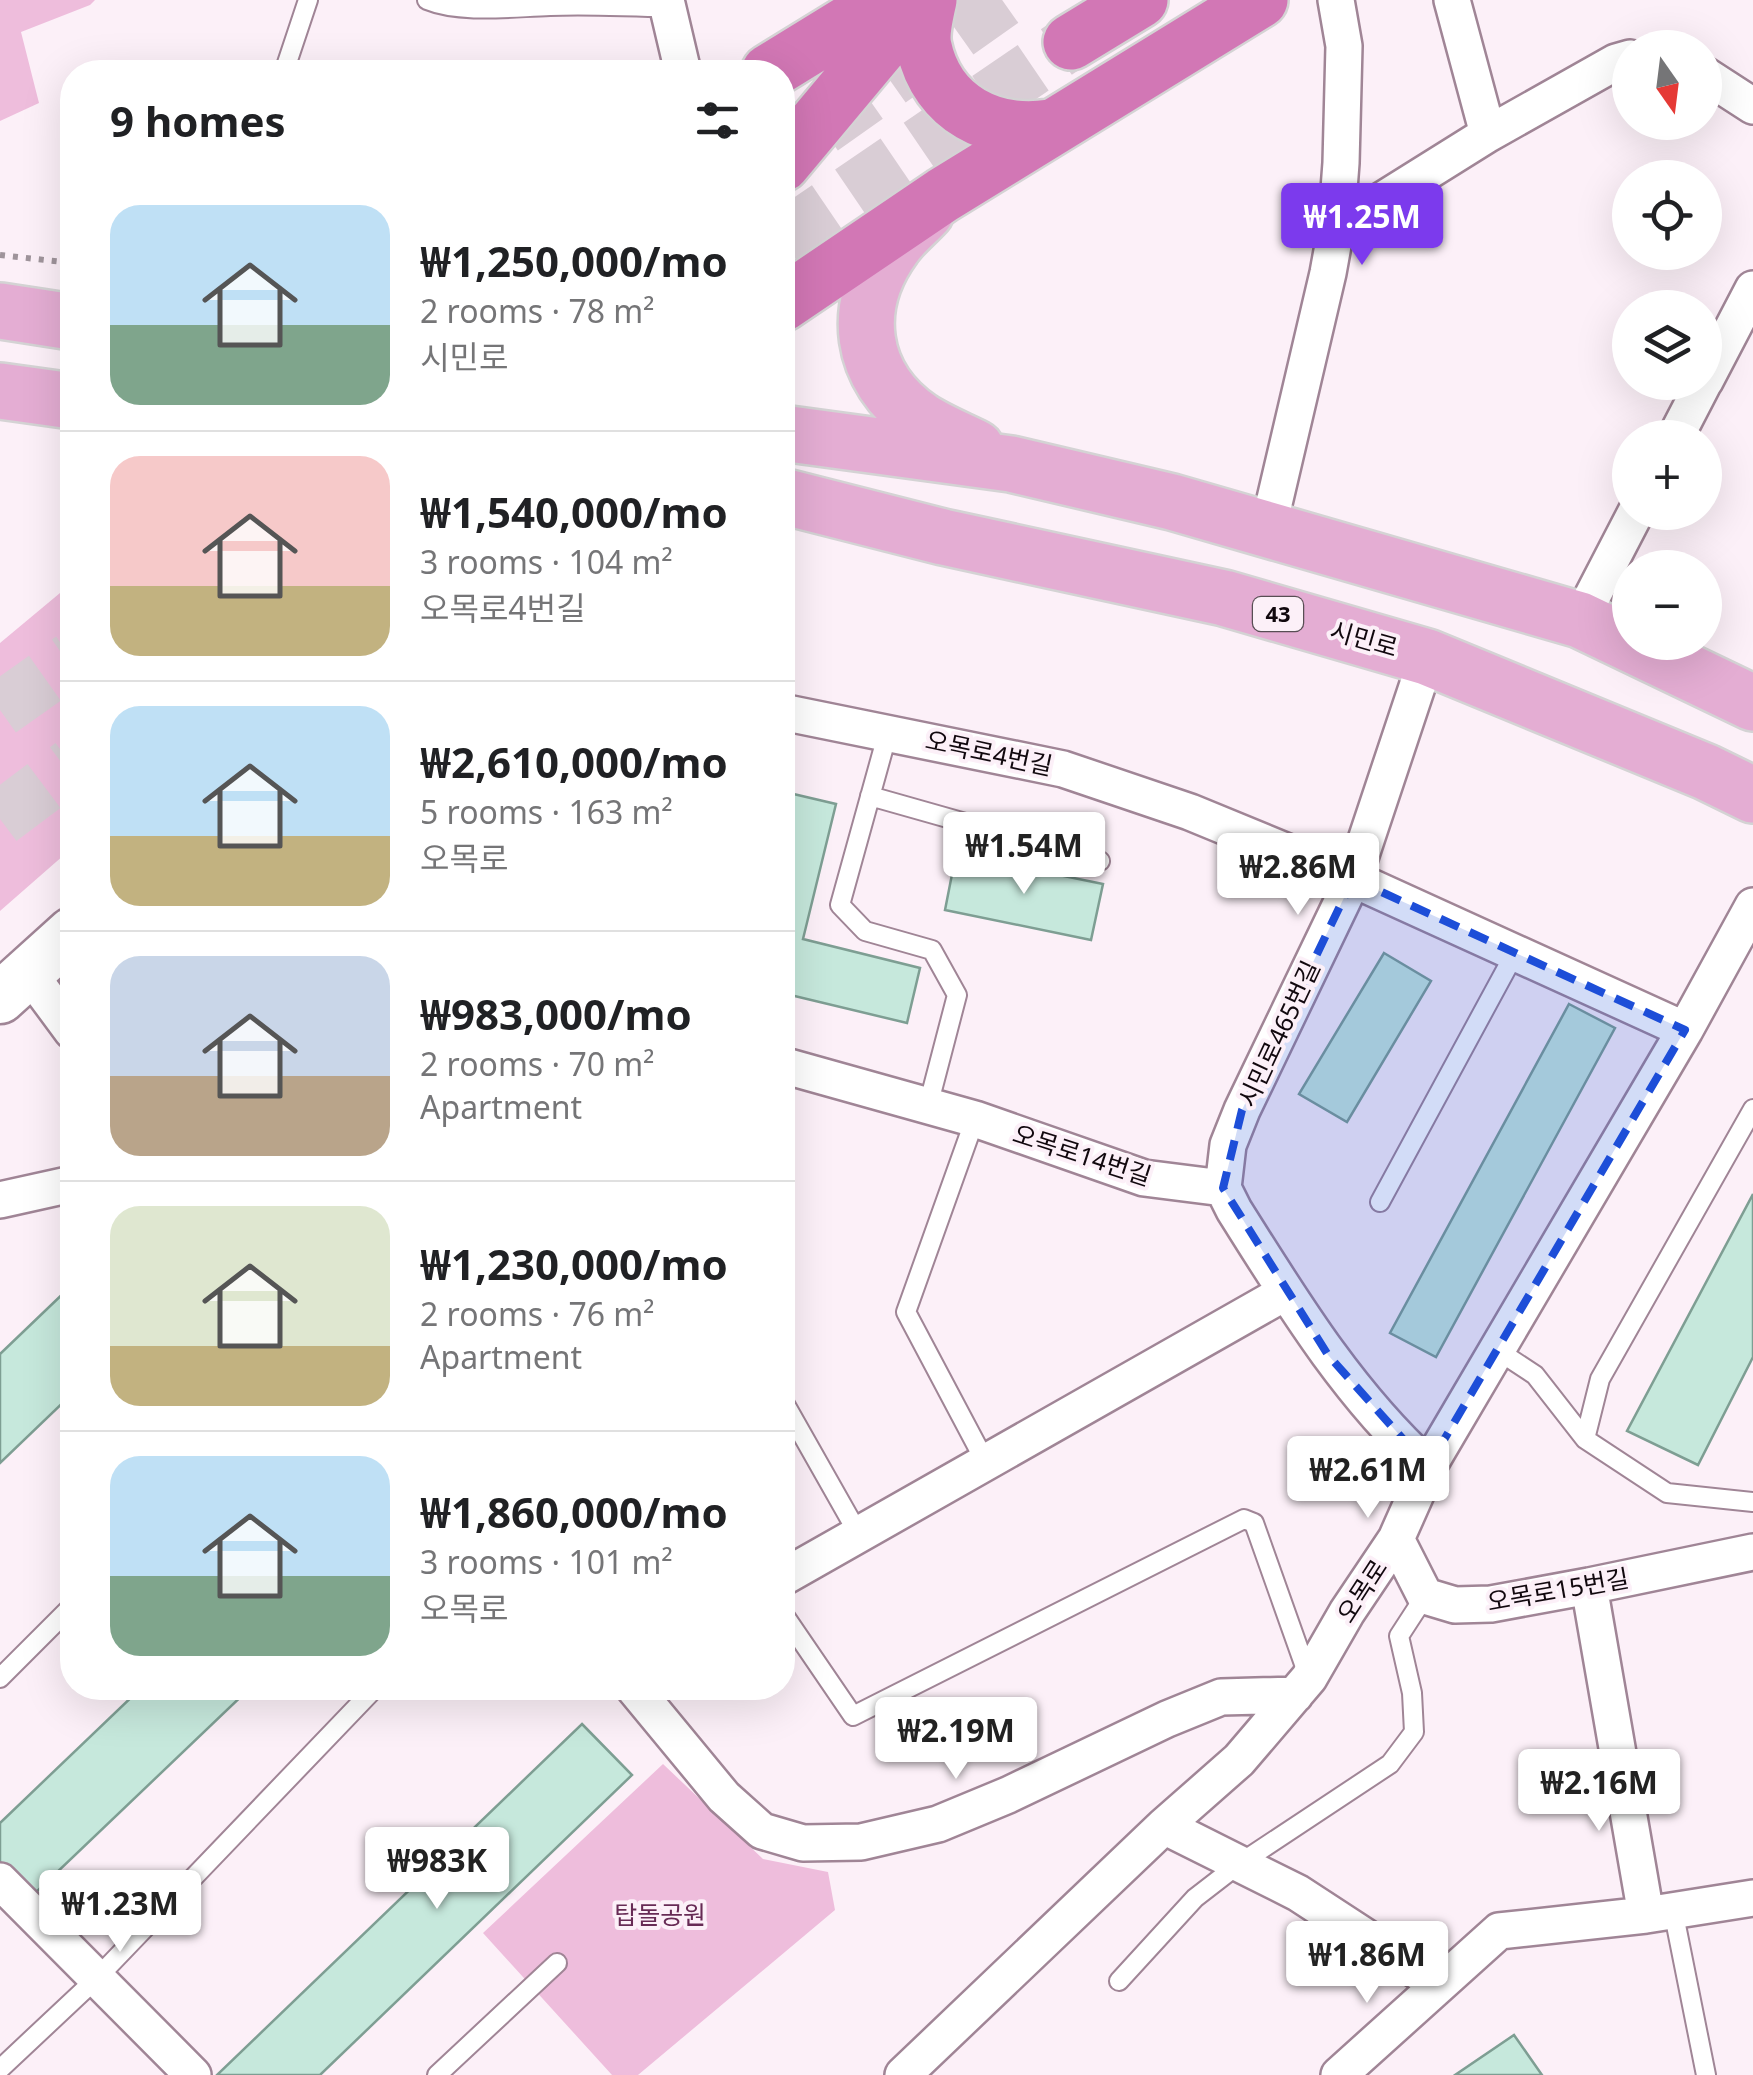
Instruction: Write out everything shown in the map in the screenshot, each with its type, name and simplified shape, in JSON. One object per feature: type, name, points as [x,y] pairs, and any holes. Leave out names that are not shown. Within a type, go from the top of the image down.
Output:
[{"type":"highway","points":[[788,60],[886,0]]},
{"type":"highway","points":[[795,148],[919,0]]},
{"type":"highway","points":[[930,0],[923,45],[936,80],[956,105],[991,125],[1030,130],[1051,127]]},
{"type":"highway","points":[[1071,42],[1140,0]]},
{"type":"highway","points":[[795,295],[943,195],[1260,0]]},
{"type":"main road","points":[[943,195],[895,244],[874,279],[866,338],[872,361],[886,387],[904,406],[924,422],[1011,464]]},
{"type":"main road","points":[[0,311],[60,320]]},
{"type":"main road","points":[[0,391],[60,399]]},
{"type":"main road","points":[[795,435],[1011,464],[1172,502],[1580,620],[1753,703]]},
{"type":"main road","name":"시민로","points":[[795,499],[943,537],[1224,598],[1426,657],[1706,772],[1753,796]]},
{"type":"main road","points":[[14,986],[60,945]]},
{"type":"street","points":[[1268,529],[1336,229],[1342,163],[1344,46],[1336,0]]},
{"type":"street","points":[[1452,0],[1488,134]]},
{"type":"street","points":[[666,4],[680,60]]},
{"type":"street","points":[[1336,229],[1488,134],[1612,64]]},
{"type":"street","points":[[1722,85],[1753,106]]},
{"type":"street","points":[[1722,347],[1753,288]]},
{"type":"street","points":[[1580,620],[1627,530]]},
{"type":"street","name":"시민로465번길","points":[[1223,1188],[1228,1145],[1242,1110],[1353,879],[1426,657]]},
{"type":"street","name":"오목로4번길","points":[[795,714],[1064,769],[1190,812],[1353,879],[1685,1030]]},
{"type":"street","name":"오목로","points":[[903,2075],[1164,1826],[1240,1760],[1302,1687],[1396,1539],[1428,1467],[1685,1030],[1753,906]]},
{"type":"street","points":[[14,986],[60,1022]]},
{"type":"street","name":"오목로14번길","points":[[795,1068],[974,1119],[1144,1178],[1223,1188]]},
{"type":"street","points":[[0,1200],[60,1187]]},
{"type":"street","points":[[1223,1188],[1328,1355],[1394,1436],[1428,1467]]},
{"type":"street","points":[[795,1571],[1286,1292]]},
{"type":"street","points":[[1396,1539],[1424,1596]]},
{"type":"street","name":"오목로15번길","points":[[1424,1596],[1455,1605],[1490,1604],[1753,1552]]},
{"type":"street","points":[[1589,1586],[1660,1912]]},
{"type":"street","points":[[644,1700],[724,1797],[762,1831],[803,1843],[861,1842],[938,1824],[1222,1697],[1302,1687]]},
{"type":"street","points":[[1164,1826],[1298,1893],[1439,1985]]},
{"type":"street","points":[[0,1881],[193,2075]]},
{"type":"street","points":[[1339,2075],[1499,1930],[1753,1898]]},
{"type":"lane","points":[[288,60],[308,0]]},
{"type":"lane","points":[[427,0],[439,5],[514,10],[666,4]]},
{"type":"lane","points":[[888,732],[840,905],[865,931],[932,950],[956,995],[928,1106]]},
{"type":"lane","points":[[870,796],[1100,861]]},
{"type":"lane","points":[[1380,1202],[1515,953]]},
{"type":"lane","points":[[1585,1439],[1600,1379],[1753,1109]]},
{"type":"lane","points":[[974,1119],[906,1312],[986,1463]]},
{"type":"lane","points":[[1498,1350],[1535,1375],[1585,1439],[1666,1493],[1753,1502]]},
{"type":"lane","points":[[795,1422],[859,1535]]},
{"type":"lane","points":[[795,1631],[854,1716],[1244,1519],[1254,1524],[1302,1687]]},
{"type":"lane","points":[[1120,1982],[1195,1898],[1239,1864],[1390,1764],[1414,1732],[1412,1693],[1400,1636],[1424,1596]]},
{"type":"lane","points":[[0,1678],[60,1618]]},
{"type":"lane","points":[[0,2069],[97,1978],[364,1700]]},
{"type":"lane","points":[[1660,1912],[1706,2075]]},
{"type":"lane","points":[[436,2075],[557,1963]]},
{"type":"path","points":[[0,255],[60,261]]},
{"type":"highlighted area","points":[[1353,879],[1685,1030],[1428,1467],[1328,1355],[1223,1188],[1242,1110]]},
{"type":"green space","points":[[0,0],[95,0],[21,32],[39,103],[0,121]]},
{"type":"green space","points":[[60,593],[60,858],[0,911],[0,643]]},
{"type":"green space","name":"탑돌공원","points":[[663,1764],[763,1859],[828,1872],[835,1910],[638,2075],[612,2075],[483,1933]]},
{"type":"building","points":[[795,794],[836,804],[803,939],[920,968],[907,1023],[795,996]]},
{"type":"building","points":[[956,854],[1103,884],[1091,940],[945,910]]},
{"type":"building","points":[[1384,953],[1431,981],[1347,1122],[1299,1094]]},
{"type":"building","points":[[1569,1004],[1615,1028],[1436,1357],[1390,1333]]},
{"type":"building","points":[[1753,1194],[1753,1357],[1698,1465],[1627,1431]]},
{"type":"building","points":[[60,1297],[60,1406],[0,1463],[0,1354]]},
{"type":"building","points":[[128,1700],[237,1700],[29,1899],[0,1869],[0,1823]]},
{"type":"building","points":[[582,1724],[632,1775],[320,2075],[217,2075]]},
{"type":"building","points":[[1514,2035],[1542,2075],[1455,2075]]},
{"type":"tunnel","points":[[822,128],[1003,0]]},
{"type":"tunnel","points":[[795,230],[1071,42]]},
{"type":"tunnel","points":[[0,710],[60,668]]},
{"type":"tunnel","points":[[0,819],[60,774]]}]
